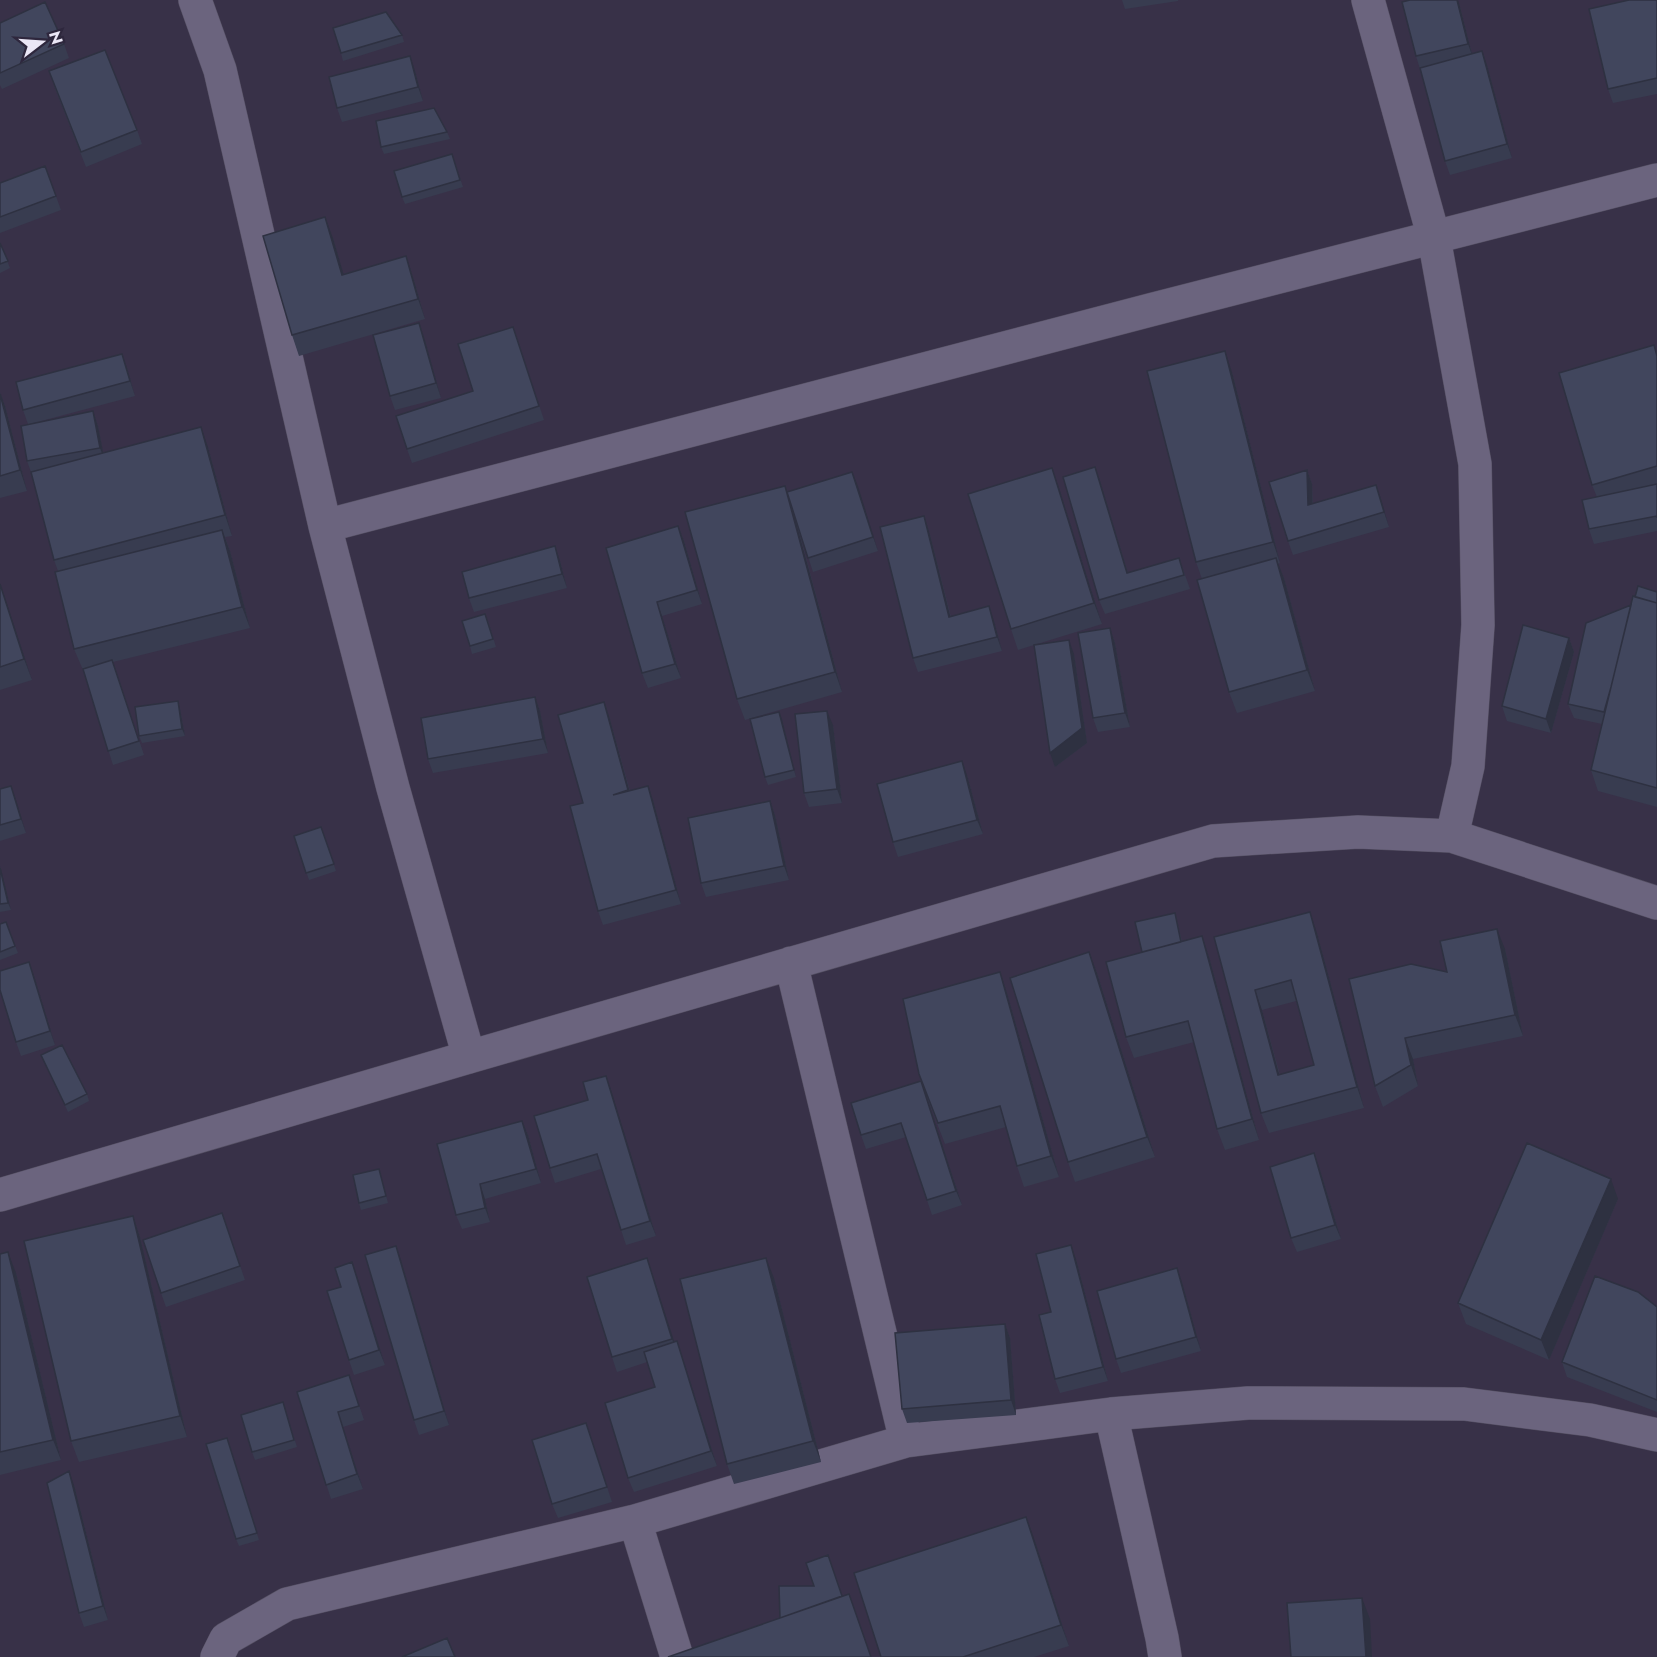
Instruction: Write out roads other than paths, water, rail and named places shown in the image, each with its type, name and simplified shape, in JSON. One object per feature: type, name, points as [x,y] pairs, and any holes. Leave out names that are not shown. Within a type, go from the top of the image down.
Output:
[{"type":"street","points":[[195,0],[220,70],[325,526],[393,788],[469,1057]]},
{"type":"street","points":[[1368,0],[1434,238],[1475,464],[1478,625],[1468,766],[1452,836]]},
{"type":"street","points":[[325,526],[1657,180]]},
{"type":"street","points":[[0,1195],[1214,841],[1358,832],[1452,836],[1657,903]]},
{"type":"street","points":[[791,963],[906,1441]]},
{"type":"street","points":[[217,1657],[226,1639],[287,1604],[635,1521],[906,1441],[1111,1414],[1248,1402],[1464,1404],[1590,1420],[1657,1435]]},
{"type":"street","points":[[1111,1414],[1165,1657]]},
{"type":"street","points":[[635,1521],[677,1657]]}]
